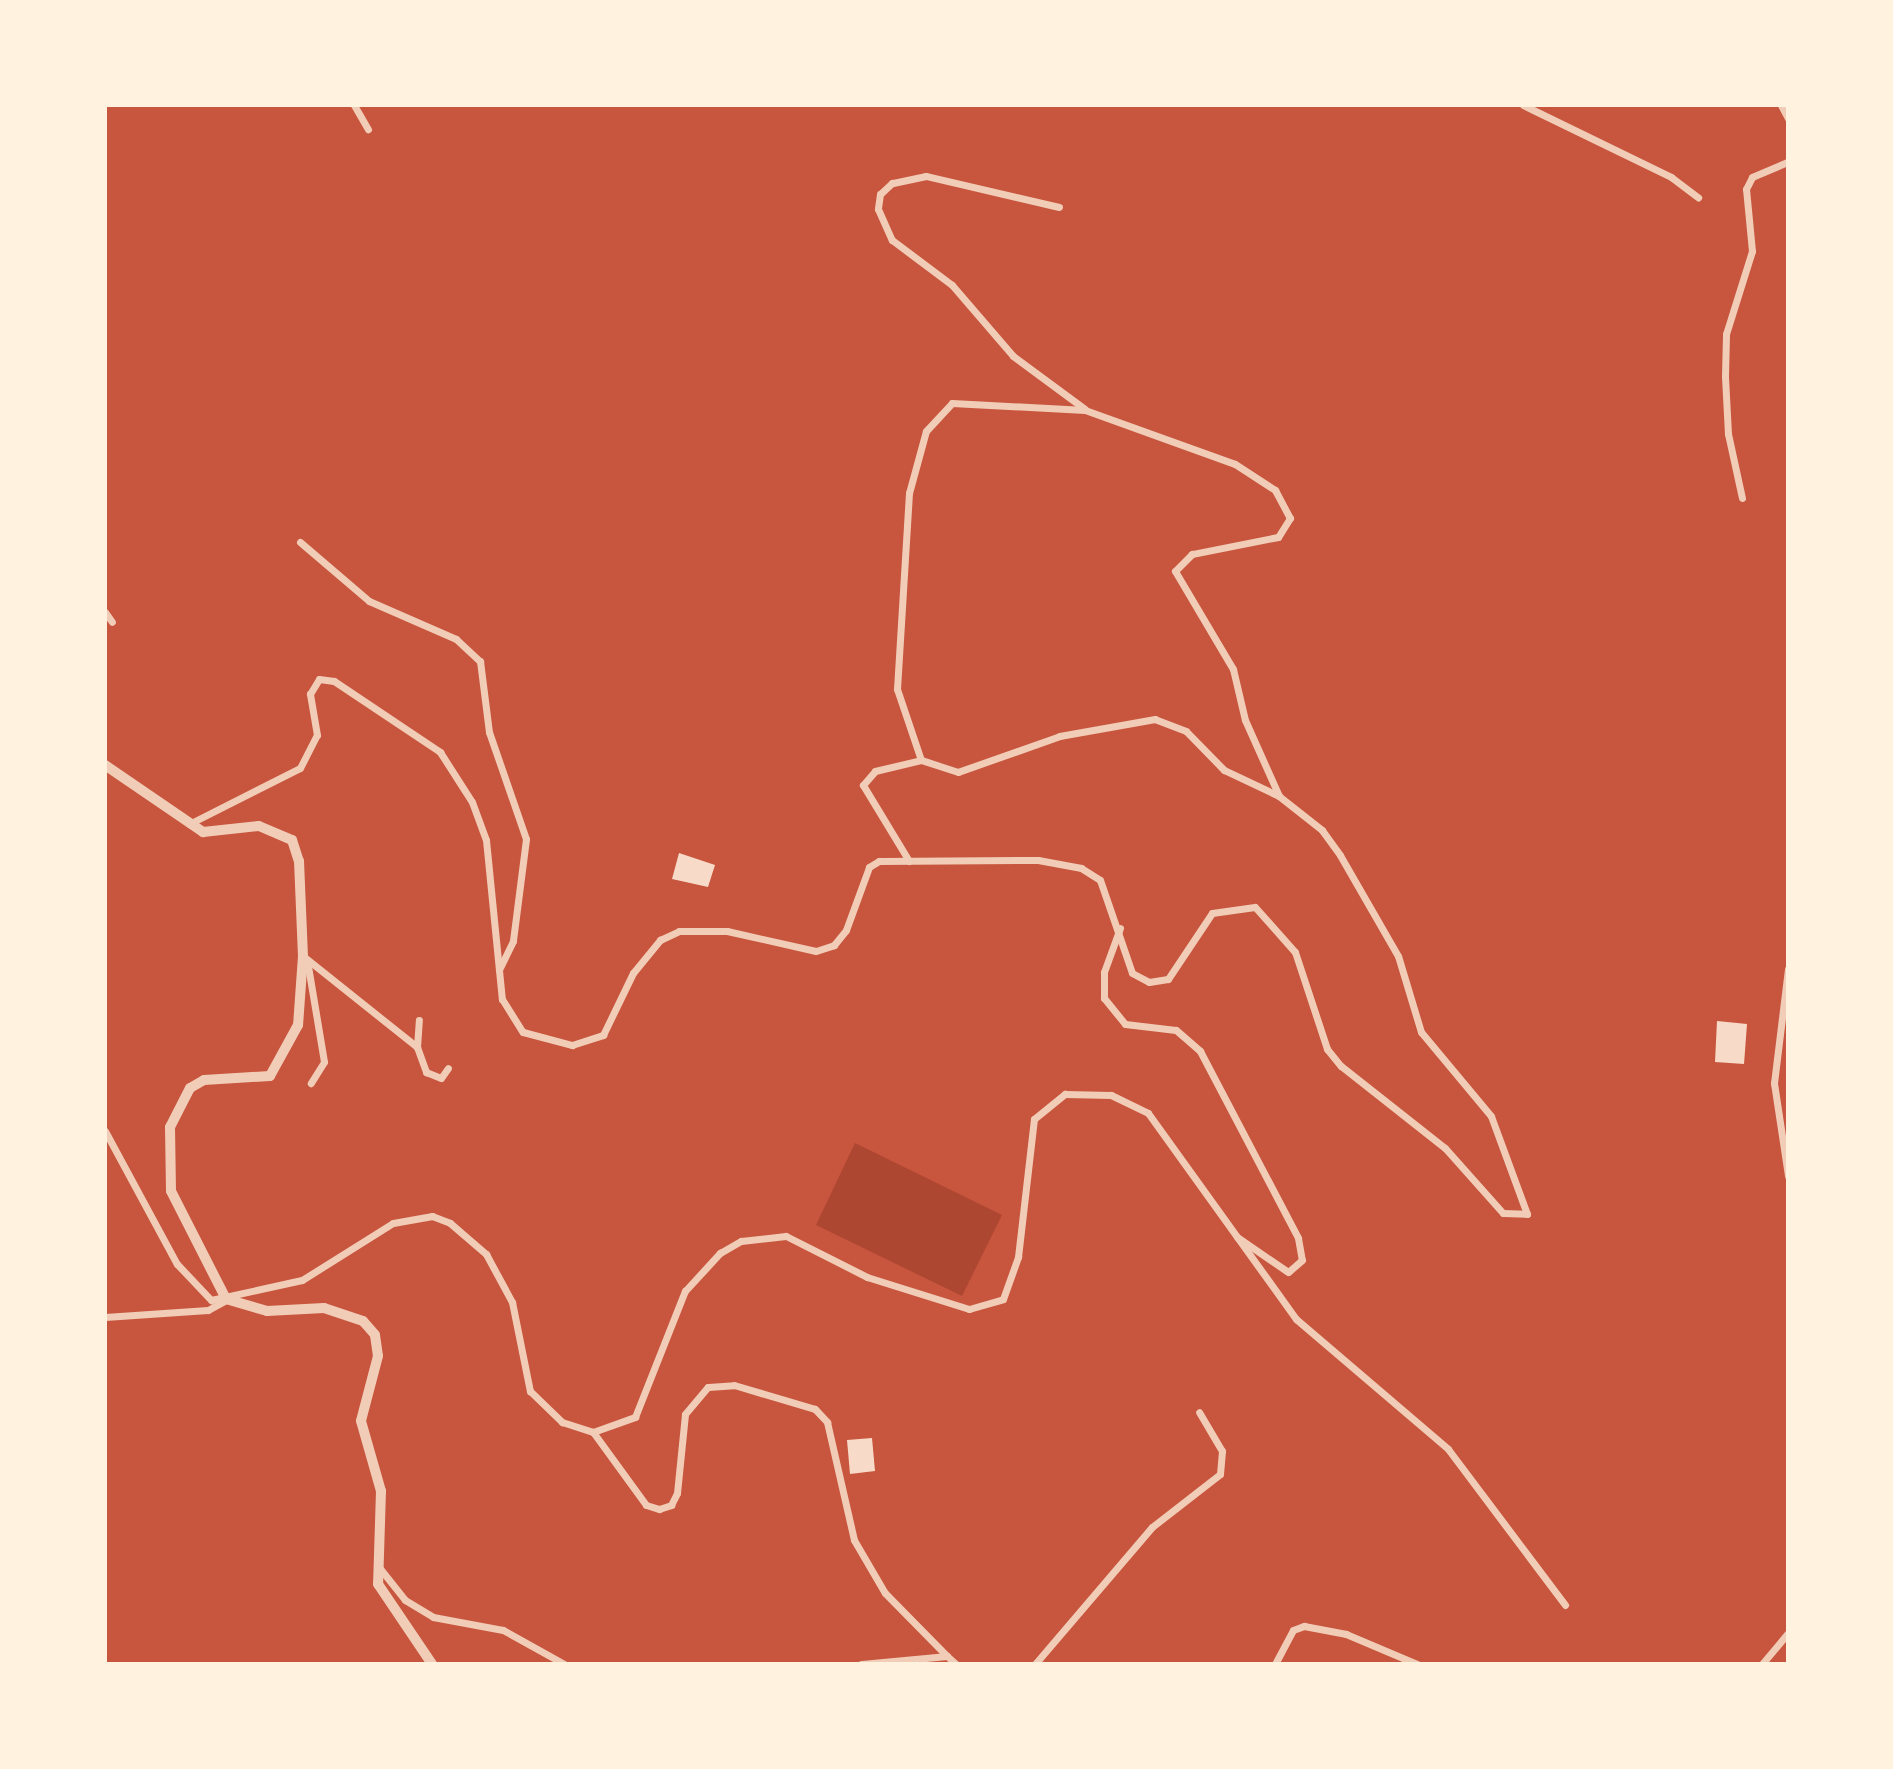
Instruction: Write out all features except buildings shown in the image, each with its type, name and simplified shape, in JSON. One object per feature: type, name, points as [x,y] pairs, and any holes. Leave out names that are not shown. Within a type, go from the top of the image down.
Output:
[{"type":"street","points":[[354,105],[368,129]]},
{"type":"street","points":[[1523,105],[1671,177],[1698,197]]},
{"type":"street","points":[[1781,105],[1788,118]]},
{"type":"street","points":[[1742,498],[1728,434],[1726,334],[1752,251],[1746,189],[1752,177],[1788,162]]},
{"type":"street","points":[[1059,206],[926,176],[892,183],[880,194],[878,209],[892,240],[953,285],[1013,356],[1086,410]]},
{"type":"street","points":[[921,760],[897,689],[909,493],[926,431],[952,403],[967,399],[1086,410],[1235,464],[1286,505],[1290,518],[1278,537],[1192,554],[1175,572],[1233,669],[1245,720],[1279,796]]},
{"type":"street","points":[[300,542],[369,601],[456,639],[480,661],[489,732],[526,839],[513,941],[499,970]]},
{"type":"street","points":[[105,612],[112,622]]},
{"type":"street","points":[[188,824],[300,768],[317,735],[310,694],[319,679],[334,681],[440,752],[472,802],[486,840],[502,999],[523,1032],[590,1044],[603,1035],[633,973],[660,940],[679,931],[727,931],[816,951],[846,930],[869,867],[909,861],[1038,860],[1081,868],[1100,880],[1120,928],[1132,973],[1149,982],[1168,979],[1212,913],[1255,907],[1295,951],[1327,1049],[1341,1066],[1445,1148],[1503,1213],[1527,1214],[1490,1116],[1421,1032],[1398,956],[1340,855],[1322,830],[1279,796],[1224,770],[1186,731],[1155,719],[1060,736],[958,772],[921,760],[875,771],[863,785],[909,861]]},
{"type":"street","points":[[105,765],[203,832],[259,826],[292,840],[299,861],[305,958],[324,1062],[311,1083]]},
{"type":"street","points":[[1120,928],[1104,972],[1104,998],[1125,1024],[1142,1031],[1176,1030],[1200,1051],[1298,1238],[1302,1261],[1288,1272],[1228,1230]]},
{"type":"street","points":[[305,958],[417,1047]]},
{"type":"street","points":[[226,1299],[171,1191],[170,1128],[190,1088],[204,1080],[270,1076],[283,1059],[298,1025],[305,958]]},
{"type":"street","points":[[1788,969],[1774,1083],[1788,1176]]},
{"type":"street","points":[[419,1020],[417,1047],[426,1072],[441,1078],[448,1068]]},
{"type":"street","points":[[593,1432],[635,1417],[685,1291],[720,1253],[741,1241],[786,1236],[867,1277],[969,1309],[1003,1299],[1018,1257],[1034,1119],[1065,1094],[1111,1095],[1148,1113],[1228,1230],[1296,1319],[1448,1449],[1565,1605]]},
{"type":"street","points":[[105,1131],[177,1264],[200,1295],[226,1299],[267,1311],[324,1308],[363,1321],[375,1335],[378,1356],[361,1421],[381,1490],[378,1584],[432,1664]]},
{"type":"street","points":[[105,1317],[208,1310],[226,1299],[302,1280],[393,1223],[432,1216],[486,1254],[512,1302],[530,1391],[562,1422],[593,1432],[646,1505],[659,1509],[671,1505],[677,1493],[685,1413],[708,1387],[734,1385],[815,1409],[827,1422],[854,1540],[885,1593],[956,1664]]},
{"type":"street","points":[[1035,1664],[1152,1527],[1220,1474],[1222,1451],[1199,1412]]},
{"type":"street","points":[[377,1565],[405,1600],[433,1617],[503,1630],[564,1664]]},
{"type":"street","points":[[1275,1664],[1293,1630],[1304,1626],[1346,1634],[1416,1664]]},
{"type":"street","points":[[1762,1664],[1788,1633]]},
{"type":"street","points":[[862,1664],[947,1656]]},
{"type":"shaded area","points":[[855,1143],[1002,1215],[962,1296],[816,1225]]}]
